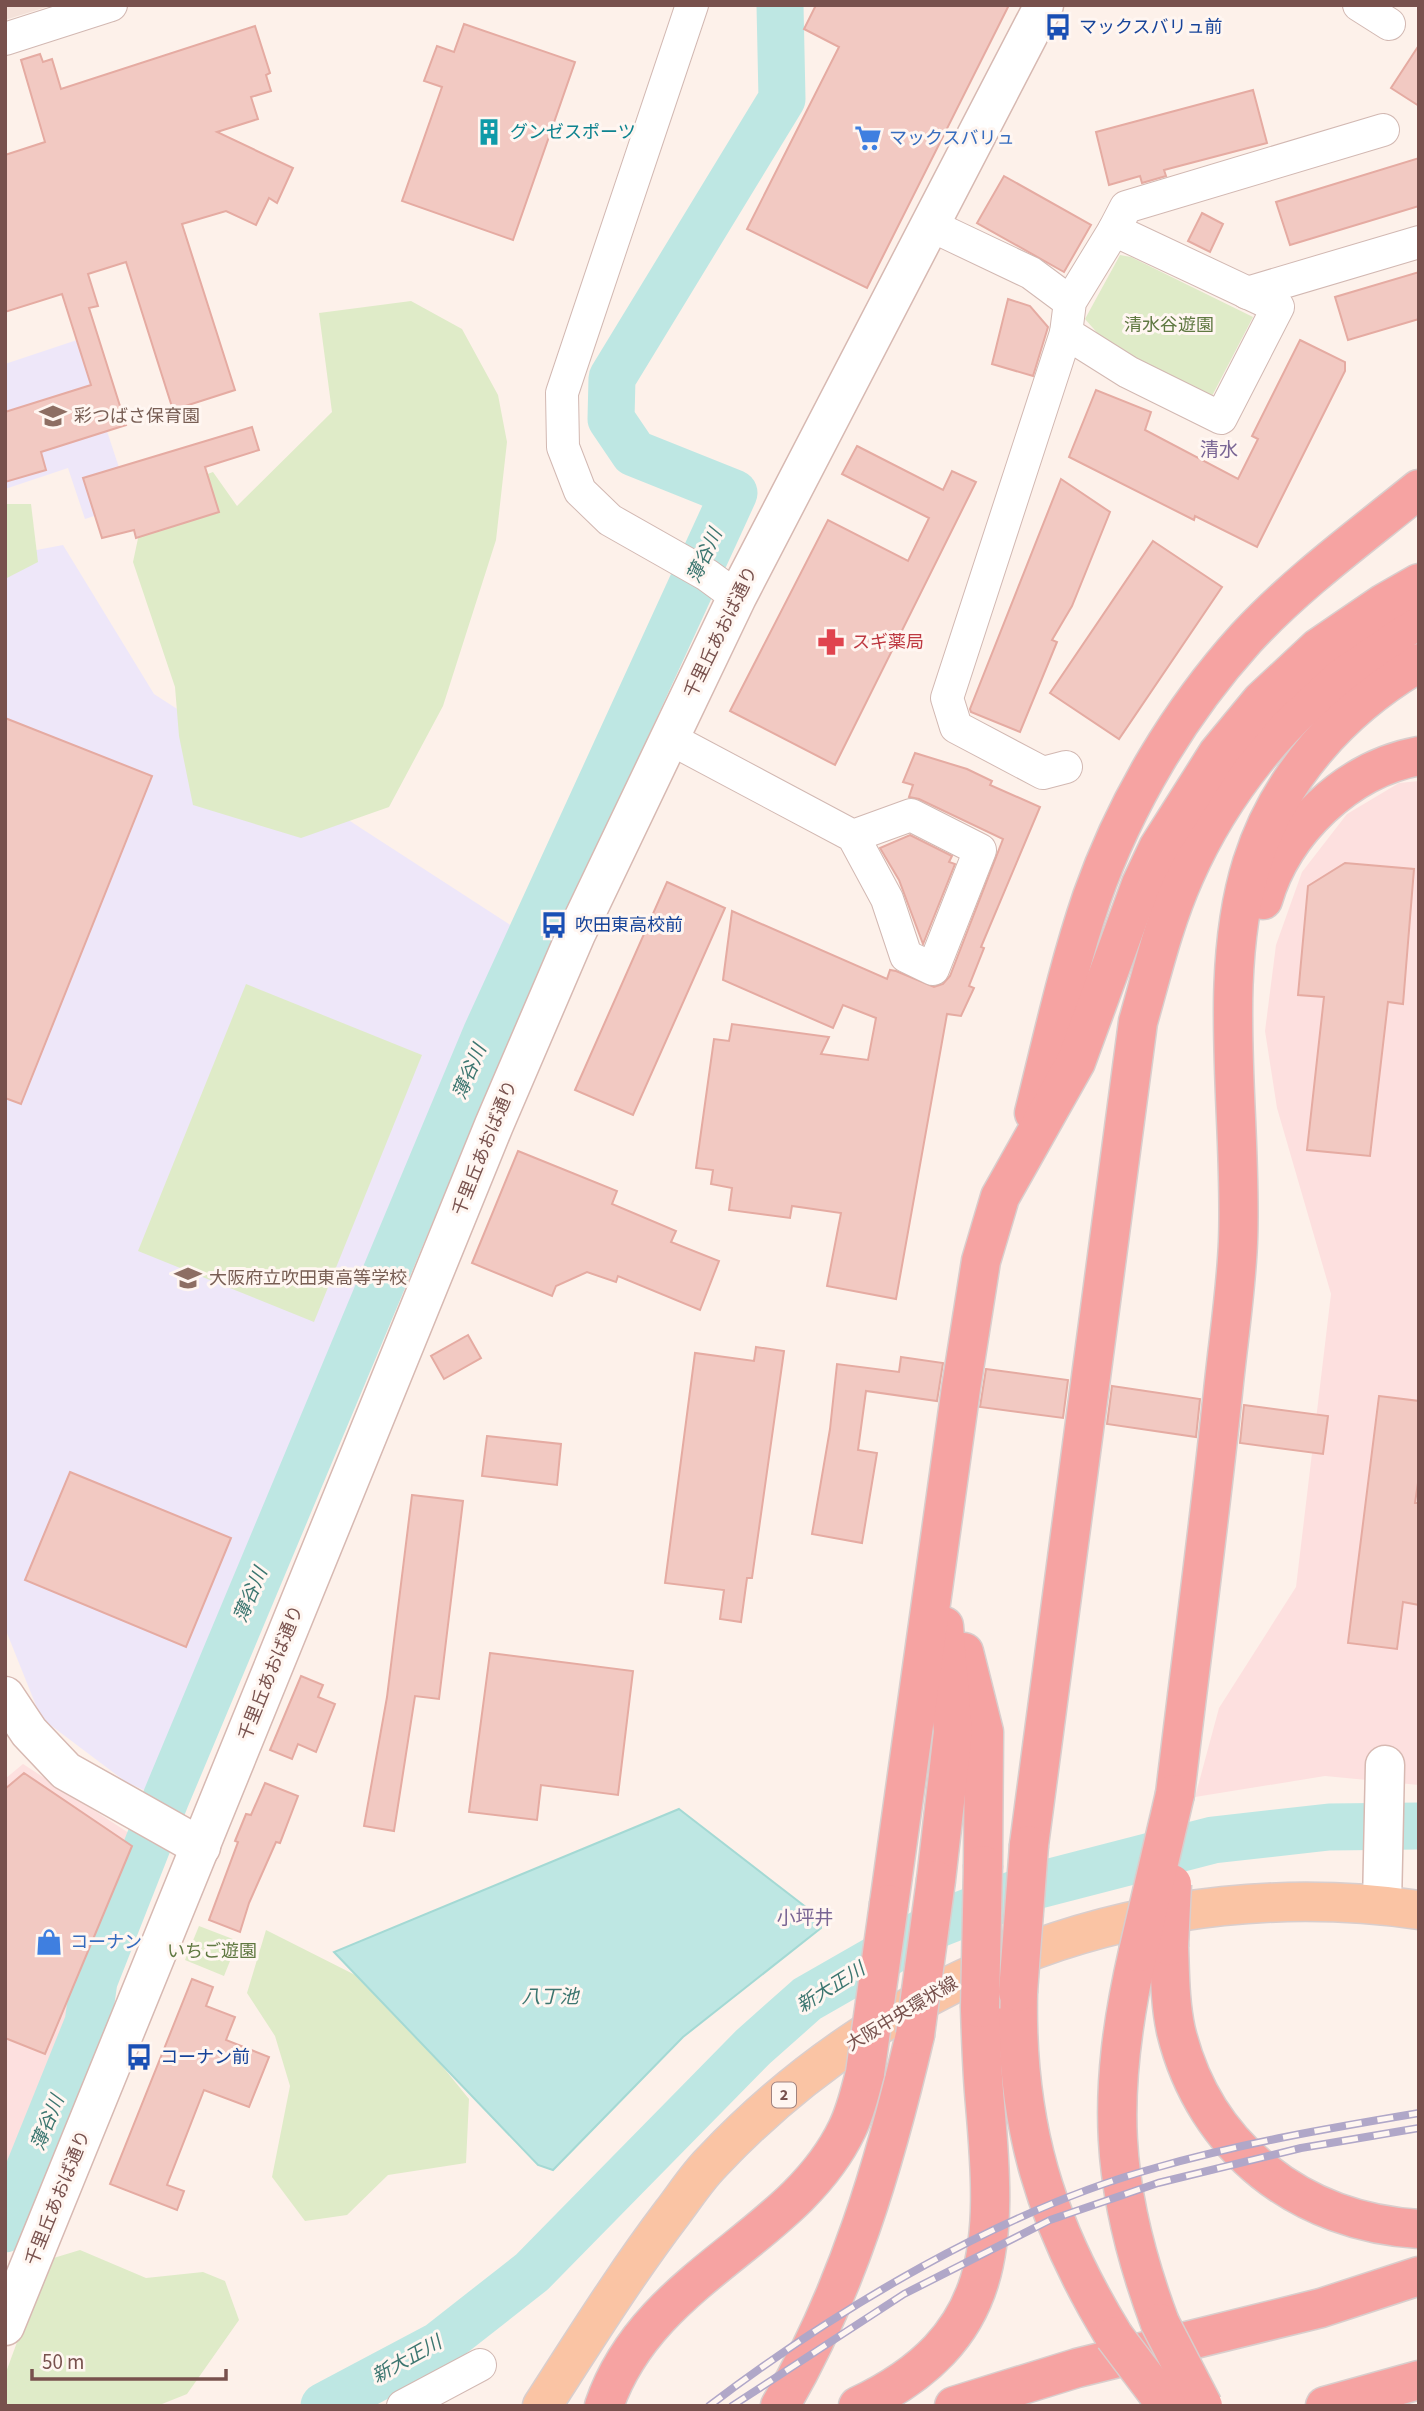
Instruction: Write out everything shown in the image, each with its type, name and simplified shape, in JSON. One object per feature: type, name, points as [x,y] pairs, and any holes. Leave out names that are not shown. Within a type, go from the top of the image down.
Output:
[{"type":"highway","points":[[1022,1159],[1092,898],[1111,848],[1160,755],[1204,689],[1246,639],[1300,585],[1419,489]]},
{"type":"highway","points":[[604,2406],[624,2363],[666,2308],[772,2217],[820,2170],[847,2130],[858,2102],[981,1261],[1000,1197],[1076,1062],[1141,884],[1158,848],[1178,812],[1218,753],[1261,701],[1318,648],[1384,603],[1419,583]]},
{"type":"highway","points":[[1167,2406],[1114,2336],[1067,2249],[1036,2164],[1020,2091],[1018,1992],[1029,1845],[1136,1036],[1165,929],[1184,877],[1227,796],[1254,760],[1323,689],[1379,645],[1419,620]]},
{"type":"highway","points":[[1203,2406],[1160,2323],[1137,2254],[1126,2208],[1115,2117],[1122,2029],[1154,1949],[1181,1746],[1238,1242],[1234,962],[1244,900],[1263,834],[1287,789],[1340,722],[1359,704],[1419,663]]},
{"type":"highway","points":[[1237,1101],[1258,919],[1273,874],[1295,837],[1325,804],[1365,776],[1387,765],[1419,756]]},
{"type":"highway","points":[[858,2406],[917,2372],[939,2352],[958,2327],[984,2270],[990,2239],[992,2203],[980,2008],[984,1732],[946,1584],[941,1547]]},
{"type":"highway","points":[[780,2406],[839,2286],[891,2134],[915,2035],[953,1732],[940,1583],[941,1547]]},
{"type":"highway","points":[[1154,1949],[1172,2004],[1186,2063],[1200,2093],[1238,2148],[1288,2192],[1316,2207],[1382,2227],[1419,2229]]},
{"type":"highway","points":[[954,2406],[1077,2368],[1321,2308],[1419,2276]]},
{"type":"highway","points":[[1325,2406],[1419,2380]]},
{"type":"main road","name":"大阪中央環状線","points":[[541,2406],[637,2259],[711,2163],[777,2101],[849,2044],[959,1979],[1052,1941],[1134,1919],[1274,1901],[1382,1905],[1419,1910]]},
{"type":"street","points":[[5,38],[111,5]]},
{"type":"street","points":[[692,5],[562,393],[563,447],[580,491],[610,520],[708,575],[737,597]]},
{"type":"street","name":"千里丘あおば通り","points":[[5,2326],[187,1840],[576,934],[737,597],[1044,5]]},
{"type":"street","points":[[1359,5],[1389,24]]},
{"type":"street","points":[[1066,767],[1043,773],[956,727],[947,698],[1066,333],[1070,302],[1126,206],[1383,130]]},
{"type":"street","points":[[930,225],[1031,273],[1070,302]]},
{"type":"street","points":[[1066,333],[1128,372],[1221,418],[1278,307],[1114,230]]},
{"type":"street","points":[[1247,293],[1419,242]]},
{"type":"street","points":[[669,738],[853,836],[887,899],[906,956],[933,969],[979,850],[911,815],[853,836]]},
{"type":"street","points":[[5,1696],[29,1732],[66,1771],[187,1840]]},
{"type":"street","points":[[1382,1905],[1384,1781]]},
{"type":"street","points":[[403,2406],[480,2365]]},
{"type":"shaded area","points":[[5,5],[53,5],[5,20]]},
{"type":"shaded area","name":"彩つばさ保育園","points":[[77,340],[131,504],[85,519],[68,468],[5,489],[5,364]]},
{"type":"shaded area","name":"大阪府立吹田東高等学校","points":[[63,545],[154,694],[515,928],[157,1796],[126,1782],[41,1718],[5,1628],[5,556]]},
{"type":"shaded area","points":[[1419,781],[1419,1785],[1325,1776],[1195,1797],[1219,1708],[1296,1587],[1331,1294],[1277,1108],[1265,1031],[1276,945],[1302,872],[1347,814],[1399,783]]},
{"type":"shaded area","name":"コーナン","points":[[23,1764],[141,1841],[5,2186],[5,1779]]},
{"type":"green space","name":"清水谷遊園","points":[[1120,255],[1131,257],[1253,317],[1212,396],[1108,345],[1085,319]]},
{"type":"green space","points":[[411,301],[462,329],[498,395],[507,442],[496,540],[443,706],[389,807],[301,838],[193,805],[179,736],[175,687],[133,562],[147,496],[213,472],[237,506],[332,412],[319,313]]},
{"type":"green space","points":[[5,504],[31,504],[38,562],[5,579]]},
{"type":"green space","points":[[246,984],[422,1055],[314,1322],[138,1251]]},
{"type":"green space","name":"いちご遊園","points":[[199,1926],[238,1941],[224,1976],[185,1960]]},
{"type":"green space","points":[[266,1930],[377,1986],[469,2099],[466,2163],[388,2175],[347,2215],[305,2221],[272,2177],[290,2086],[275,2036],[247,1993]]},
{"type":"green space","points":[[80,2250],[146,2278],[203,2272],[225,2281],[239,2320],[187,2394],[157,2406],[5,2406],[5,2375],[47,2260]]},
{"type":"water","name":"八丁池","points":[[679,1809],[820,1918],[821,1928],[683,2037],[553,2170],[538,2165],[334,1952]]},
{"type":"building","name":"マックスバリュ","points":[[816,5],[1009,5],[867,288],[747,229],[839,47],[804,29]]},
{"type":"building","name":"グンゼスポーツ","points":[[464,24],[575,62],[513,240],[402,201],[442,87],[424,81],[437,46],[454,52]]},
{"type":"building","points":[[255,26],[270,73],[266,75],[271,91],[251,97],[258,119],[217,132],[293,168],[277,203],[269,198],[256,225],[226,211],[182,224],[235,390],[173,410],[126,262],[88,274],[98,306],[89,308],[126,425],[41,452],[46,470],[5,482],[5,412],[91,385],[62,294],[5,312],[5,155],[45,142],[21,60],[40,54],[43,62],[52,59],[61,89]]},
{"type":"building","points":[[1419,45],[1419,106],[1391,88]]},
{"type":"building","points":[[1253,90],[1267,143],[1164,170],[1166,176],[1142,183],[1140,176],[1109,185],[1096,132]]},
{"type":"building","points":[[1419,158],[1419,206],[1290,245],[1276,202]]},
{"type":"building","points":[[1004,176],[1091,225],[1064,272],[977,223]]},
{"type":"building","points":[[1202,213],[1223,224],[1210,252],[1188,241]]},
{"type":"building","points":[[1419,272],[1419,319],[1348,340],[1335,297]]},
{"type":"building","points":[[1008,299],[1030,306],[1048,327],[1033,376],[992,364]]},
{"type":"building","points":[[1300,340],[1345,362],[1345,371],[1257,547],[1195,516],[1194,520],[1069,457],[1096,390],[1151,412],[1145,430],[1238,479],[1258,439],[1252,436]]},
{"type":"building","points":[[252,427],[259,450],[205,467],[219,512],[136,538],[134,530],[102,538],[83,478]]},
{"type":"building","name":"スギ薬局","points":[[857,446],[943,490],[952,471],[976,482],[835,765],[730,711],[828,520],[908,561],[929,518],[842,474]]},
{"type":"building","points":[[1061,479],[1110,512],[1072,606],[1052,640],[1057,642],[1020,732],[971,712],[970,709]]},
{"type":"building","points":[[1153,541],[1222,587],[1119,739],[1050,693]]},
{"type":"building","points":[[5,718],[152,776],[21,1104],[5,1098]]},
{"type":"building","points":[[915,753],[967,769],[992,781],[990,785],[1040,807],[981,947],[984,948],[969,986],[974,988],[961,1016],[947,1014],[896,1299],[827,1286],[841,1213],[792,1206],[790,1218],[729,1210],[732,1188],[711,1184],[713,1170],[696,1168],[714,1039],[729,1041],[732,1024],[829,1037],[821,1054],[868,1060],[876,1018],[843,1005],[833,1028],[723,980],[732,911],[887,979],[890,970],[896,971],[934,987],[943,984],[950,976],[1003,839],[919,799],[909,797],[913,785],[903,782]]},
{"type":"building","points":[[910,835],[952,856],[949,862],[955,864],[923,944],[899,880],[880,848]]},
{"type":"building","points":[[1345,863],[1414,869],[1403,1004],[1388,1002],[1370,1156],[1307,1150],[1324,997],[1298,995],[1308,886]]},
{"type":"building","points":[[667,882],[725,908],[633,1115],[575,1090]]},
{"type":"building","points":[[518,1151],[617,1191],[612,1204],[676,1231],[671,1242],[719,1261],[700,1310],[618,1276],[616,1282],[587,1272],[556,1286],[552,1296],[472,1263]]},
{"type":"building","points":[[468,1335],[481,1358],[444,1379],[431,1356]]},
{"type":"building","points":[[756,1347],[784,1351],[752,1578],[747,1578],[741,1622],[720,1619],[724,1590],[665,1583],[695,1353],[754,1361]]},
{"type":"building","points":[[901,1357],[943,1363],[937,1401],[866,1391],[858,1450],[877,1453],[862,1543],[812,1534],[830,1429],[837,1364],[899,1372]]},
{"type":"building","points":[[986,1369],[1068,1380],[1063,1418],[980,1407]]},
{"type":"building","points":[[1112,1386],[1200,1399],[1196,1437],[1107,1424]]},
{"type":"building","points":[[1379,1396],[1419,1401],[1419,1476],[1415,1503],[1419,1503],[1419,1605],[1403,1602],[1397,1649],[1348,1643]]},
{"type":"building","points":[[1244,1405],[1328,1416],[1323,1454],[1240,1443]]},
{"type":"building","points":[[487,1436],[561,1444],[557,1485],[482,1476]]},
{"type":"building","points":[[70,1472],[231,1538],[186,1647],[25,1580]]},
{"type":"building","points":[[412,1495],[463,1501],[439,1699],[415,1696],[394,1831],[364,1826],[387,1697]]},
{"type":"building","points":[[490,1653],[633,1671],[618,1795],[541,1785],[537,1820],[469,1812]]},
{"type":"building","points":[[301,1676],[323,1685],[318,1697],[335,1704],[316,1752],[298,1744],[292,1759],[270,1750]]},
{"type":"building","name":"コーナン","points":[[24,1773],[132,1846],[45,2054],[5,2038],[5,1789]]},
{"type":"building","points":[[265,1783],[298,1796],[280,1843],[276,1842],[249,1903],[240,1932],[209,1920],[246,1814],[251,1815]]},
{"type":"building","points":[[192,1979],[213,1987],[206,2006],[235,2017],[226,2040],[269,2057],[249,2107],[204,2090],[167,2185],[184,2191],[177,2210],[110,2184]]},
{"type":"waterway","name":"薄谷川","points":[[5,2229],[88,2023],[94,1981],[166,1798],[486,1034],[734,493],[634,453],[611,419],[612,378],[782,99],[780,5]]},
{"type":"waterway","name":"新大正川","points":[[324,2406],[439,2345],[532,2272],[753,2047],[807,1999],[938,1924],[1035,1886],[1213,1840],[1329,1827],[1419,1826]]},
{"type":"railway","points":[[709,2406],[810,2334],[865,2300],[980,2236],[1038,2209],[1097,2186],[1188,2159],[1286,2137],[1419,2113]]},
{"type":"railway","points":[[732,2406],[904,2294],[1050,2220],[1158,2183],[1301,2148],[1419,2128]]},
{"type":"place","name":"マックスバリュ前","points":[[1058,27]]},
{"type":"place","name":"グンゼスポーツ","points":[[489,132]]},
{"type":"place","name":"マックスバリュ","points":[[868,138]]},
{"type":"place","name":"彩つばさ保育園","points":[[53,416]]},
{"type":"place","name":"スギ薬局","points":[[831,642]]},
{"type":"place","name":"吹田東高校前","points":[[554,925]]},
{"type":"place","name":"大阪府立吹田東高等学校","points":[[188,1278]]},
{"type":"place","name":"コーナン","points":[[49,1942]]},
{"type":"place","name":"コーナン前","points":[[139,2057]]},
{"type":"district","name":"清水","points":[[1219,450]]},
{"type":"district","name":"小坪井","points":[[805,1918]]}]
